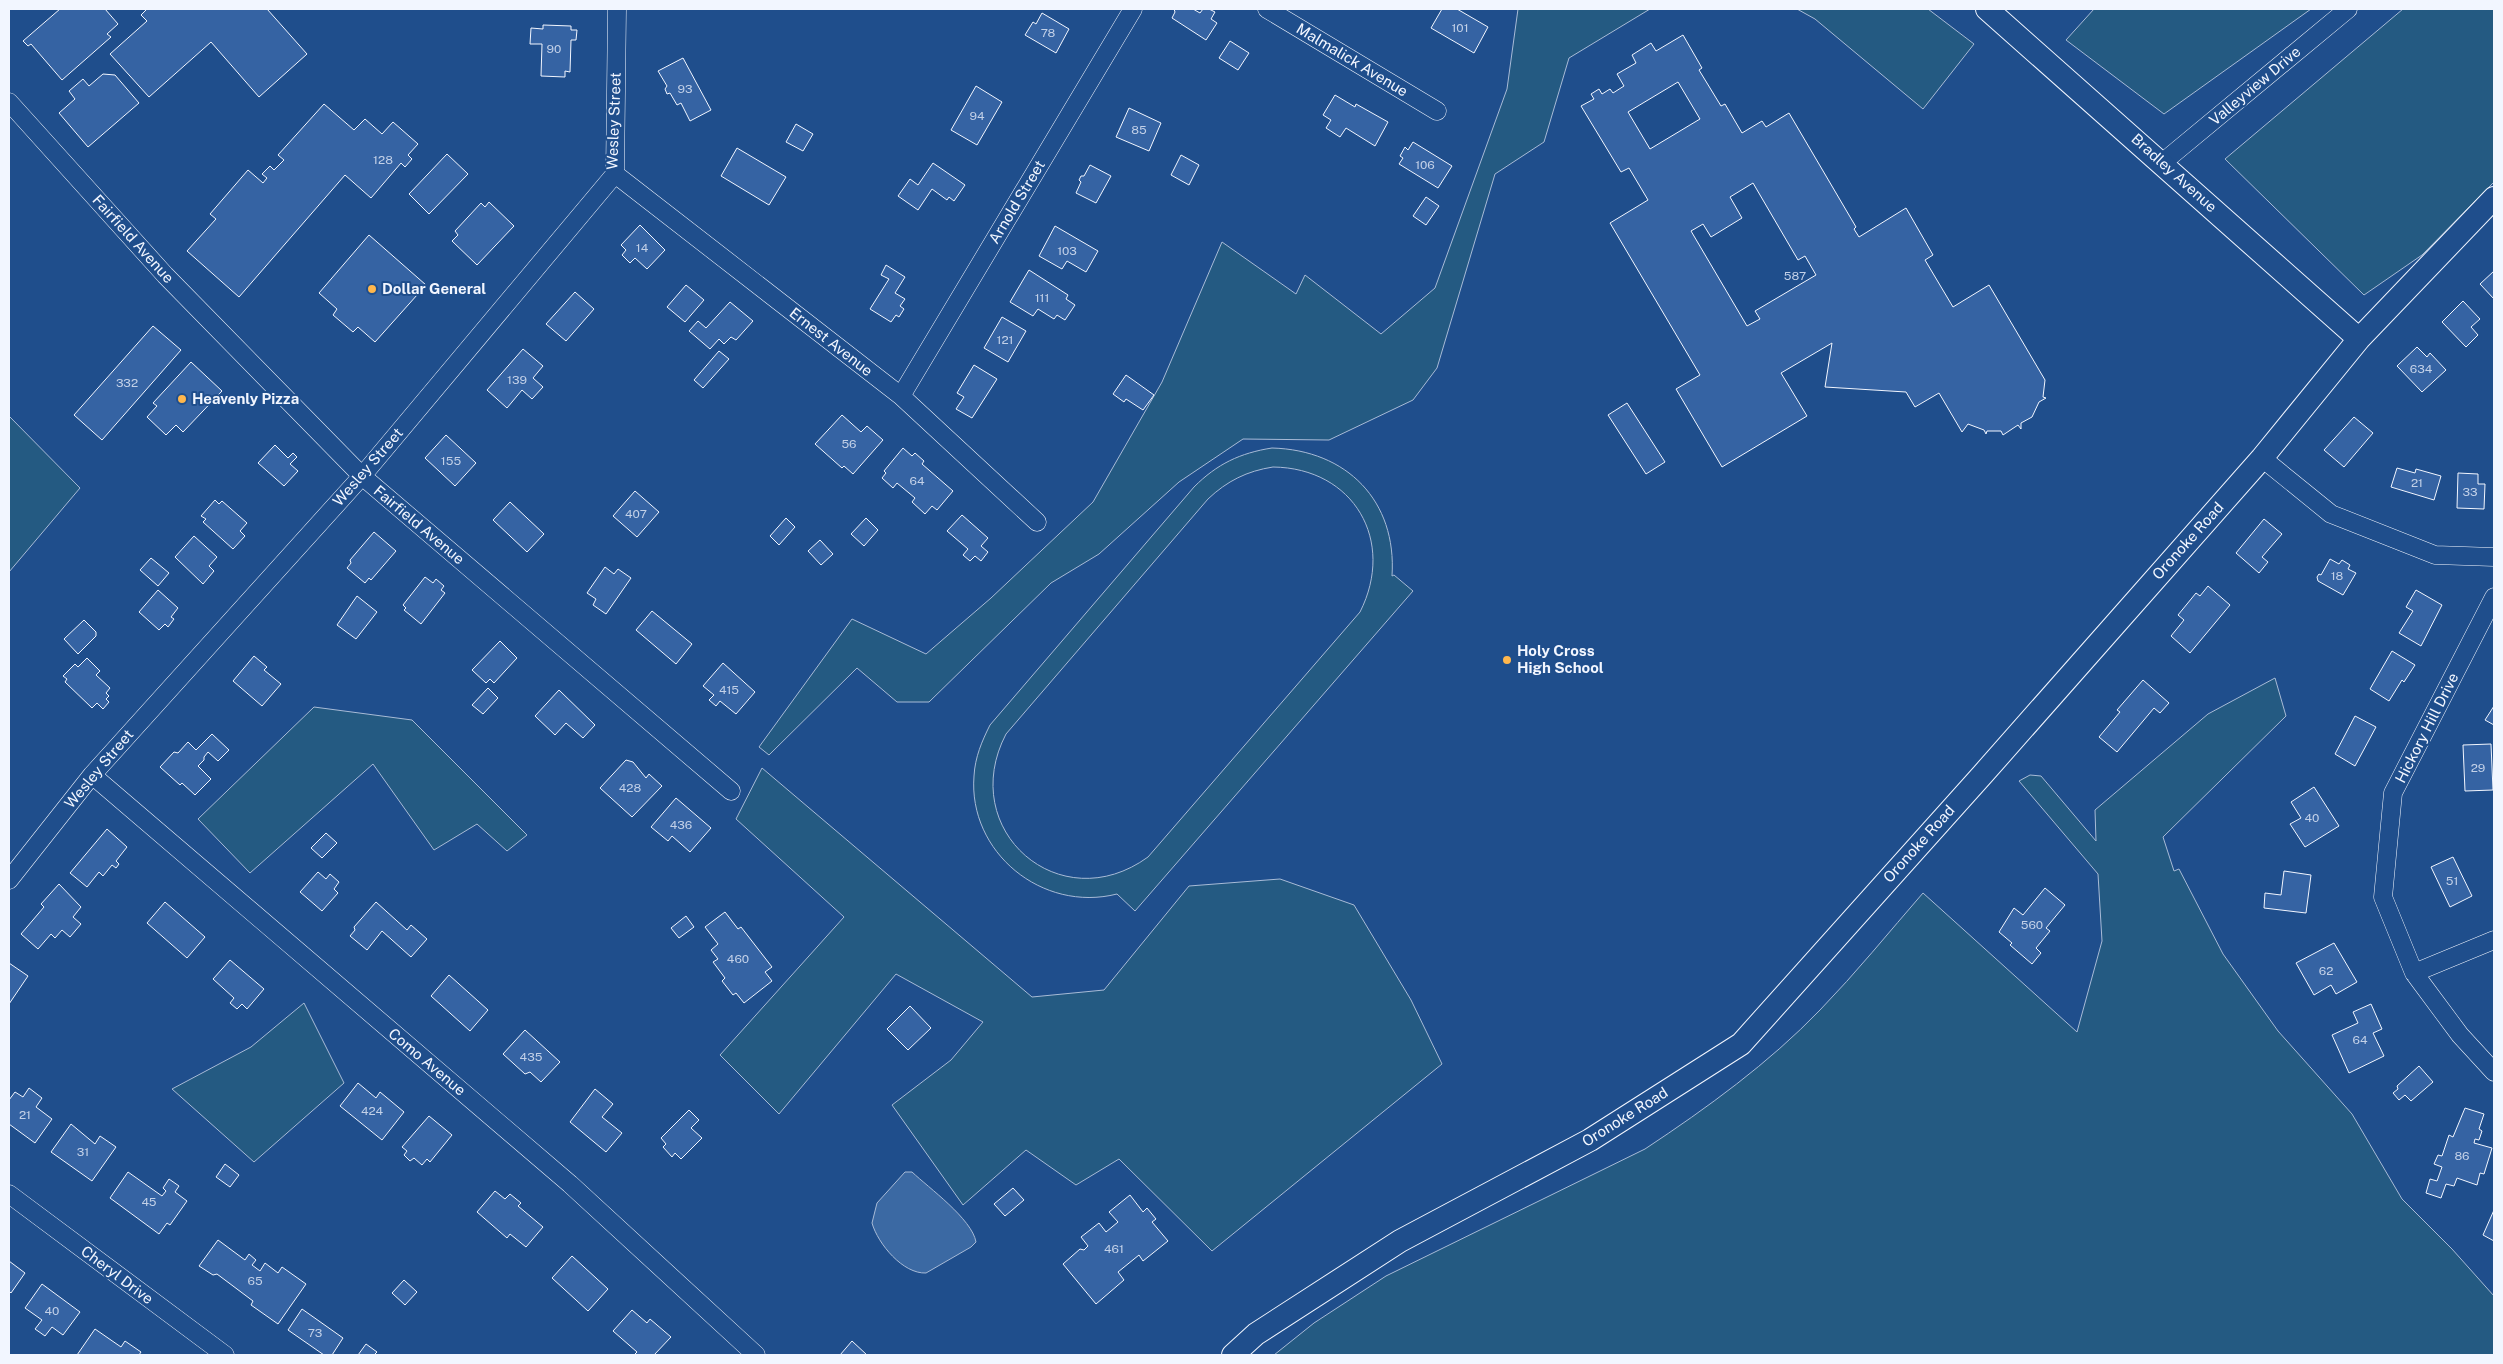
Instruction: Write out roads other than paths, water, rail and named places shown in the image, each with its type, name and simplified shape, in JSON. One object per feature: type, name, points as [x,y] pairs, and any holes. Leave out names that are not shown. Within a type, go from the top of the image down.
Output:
[{"type":"street","name":"Wesley Street","points":[[9,880],[92,775],[362,476],[615,174],[617,9]]},
{"type":"street","name":"Arnold Street","points":[[901,396],[1133,9]]},
{"type":"street","name":"Malmalick Avenue","points":[[1267,9],[1438,111]]},
{"type":"street","name":"Bradley Avenue","points":[[1987,9],[2359,338]]},
{"type":"street","name":"Valleyview Drive","points":[[2162,163],[2348,9]]},
{"type":"street","name":"Fairfield Avenue","points":[[9,102],[165,275],[362,476],[731,791]]},
{"type":"street","name":"Ernest Avenue","points":[[615,174],[901,396],[1038,522]]},
{"type":"street","name":"Oronoke Road","points":[[1233,1355],[1256,1334],[1400,1241],[1590,1140],[1740,1044],[1983,774],[2262,458],[2359,338],[2494,198]]},
{"type":"street","points":[[2262,458],[2331,514],[2435,555],[2494,557]]},
{"type":"street","name":"Hickory Hill Drive","points":[[2494,597],[2393,793],[2383,897],[2414,973],[2460,1035],[2494,1072]]},
{"type":"street","name":"Como Avenue","points":[[92,775],[570,1184],[756,1355]]},
{"type":"street","points":[[2414,973],[2494,940]]},
{"type":"street","name":"Cheryl Drive","points":[[9,1194],[225,1355]]},
{"type":"place","name":"Dollar General","points":[[372,289]]},
{"type":"place","name":"Heavenly Pizza","points":[[182,399]]},
{"type":"place","name":"Holy Cross High School","points":[[1507,660]]}]
